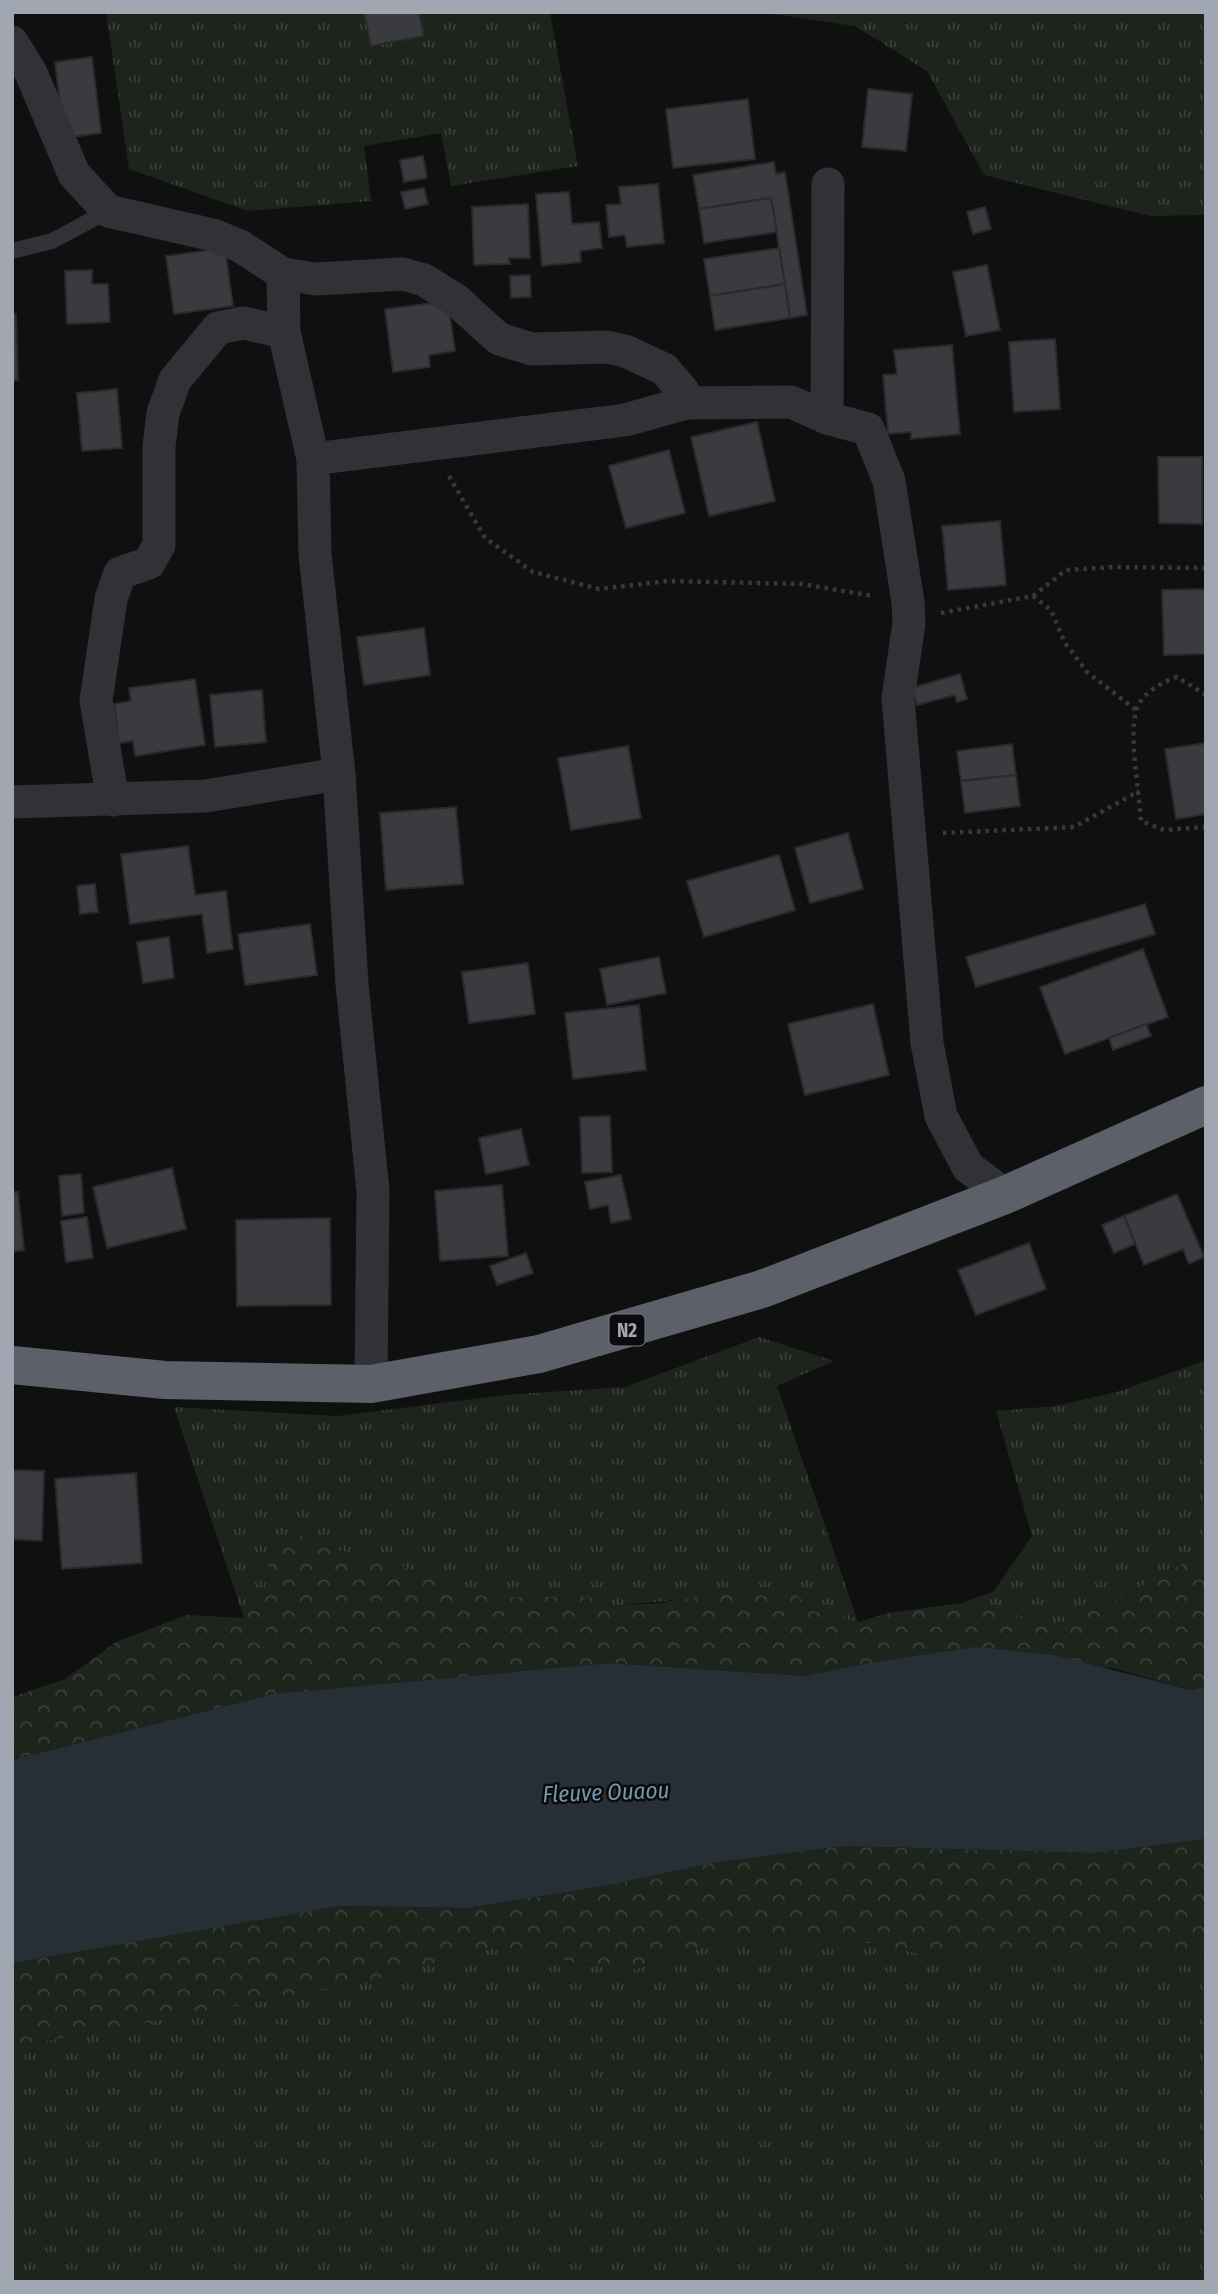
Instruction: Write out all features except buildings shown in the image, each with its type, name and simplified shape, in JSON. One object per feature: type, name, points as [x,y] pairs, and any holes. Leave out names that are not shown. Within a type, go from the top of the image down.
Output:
[{"type":"highway","name":"N2","points":[[12,1365],[165,1380],[371,1384],[539,1354],[762,1289],[1005,1195],[1206,1105]]},
{"type":"street","points":[[12,41],[31,73],[62,152],[74,174],[108,211],[213,236],[240,246],[284,274],[316,279],[403,275],[424,280],[456,300],[499,339],[532,349],[607,347],[625,351],[664,369],[683,391],[686,403]]},
{"type":"street","points":[[827,418],[828,184]]},
{"type":"street","points":[[284,274],[284,332],[313,459],[315,554],[339,774],[352,984],[373,1191],[371,1384]]},
{"type":"street","points":[[113,800],[96,701],[111,599],[120,573],[149,563],[159,545],[159,446],[163,413],[175,380],[218,328],[243,323],[284,332]]},
{"type":"street","points":[[313,459],[625,420],[686,403],[791,402],[827,418],[868,429],[889,481],[909,613],[898,698],[907,832],[927,1044],[941,1116],[968,1167],[1005,1195]]},
{"type":"street","points":[[12,802],[206,796],[339,774]]},
{"type":"lane","points":[[12,251],[52,241],[108,211]]},
{"type":"path","points":[[436,443],[453,485],[485,538],[533,572],[599,589],[667,581],[802,584],[909,613],[933,614],[1033,596],[1066,570],[1114,567],[1206,568]]},
{"type":"path","points":[[1033,596],[1051,610],[1065,643],[1087,673],[1136,710]]},
{"type":"path","points":[[1206,695],[1177,677],[1160,683],[1136,710],[1141,821],[1164,830],[1206,827]]},
{"type":"path","points":[[907,832],[967,834],[1074,827],[1139,791]]},
{"type":"green space","points":[[106,12],[550,12],[578,166],[451,186],[441,133],[364,146],[371,201],[248,211],[129,169]]},
{"type":"green space","points":[[758,12],[1206,12],[1206,215],[1150,216],[984,175],[927,71],[855,26]]},
{"type":"green space","points":[[759,1337],[834,1361],[777,1386],[858,1622],[815,1612],[790,1589],[613,1606],[589,1597],[491,1597],[458,1591],[393,1562],[337,1550],[294,1533],[270,1552],[265,1591],[244,1618],[174,1407],[337,1416],[505,1395],[625,1387]]},
{"type":"green space","points":[[1206,1360],[1206,1556],[1198,1556],[1153,1579],[1124,1598],[1052,1626],[961,1603],[993,1592],[1032,1536],[996,1411],[1056,1406],[1120,1391]]},
{"type":"green space","points":[[294,1533],[337,1550],[393,1562],[458,1591],[491,1597],[589,1597],[613,1606],[659,1603],[759,1587],[790,1589],[815,1612],[858,1622],[889,1613],[961,1603],[1052,1626],[1124,1598],[1153,1579],[1198,1556],[1206,1556],[1206,1686],[1191,1690],[1113,1668],[863,1664],[806,1676],[609,1663],[273,1694],[12,1760],[12,1697],[65,1679],[116,1642],[187,1615],[244,1618],[265,1591],[270,1552]]},
{"type":"green space","points":[[1206,1839],[1206,1958],[1029,1958],[922,1954],[847,1939],[728,1939],[628,1971],[493,1948],[361,1983],[12,2047],[12,1963],[25,1959],[340,1906],[468,1908],[605,1886],[712,1863],[844,1846],[1095,1853]]},
{"type":"green space","points":[[728,1939],[847,1939],[922,1954],[1206,1958],[1206,2282],[12,2282],[12,2047],[360,1983],[493,1948],[628,1971]]},
{"type":"water","name":"Fleuve Ouaou","points":[[975,1647],[1054,1655],[1191,1690],[1206,1686],[1206,1839],[1095,1853],[844,1846],[712,1863],[605,1886],[468,1908],[340,1906],[12,1963],[12,1760],[273,1694],[609,1663],[806,1676],[863,1664]]}]
